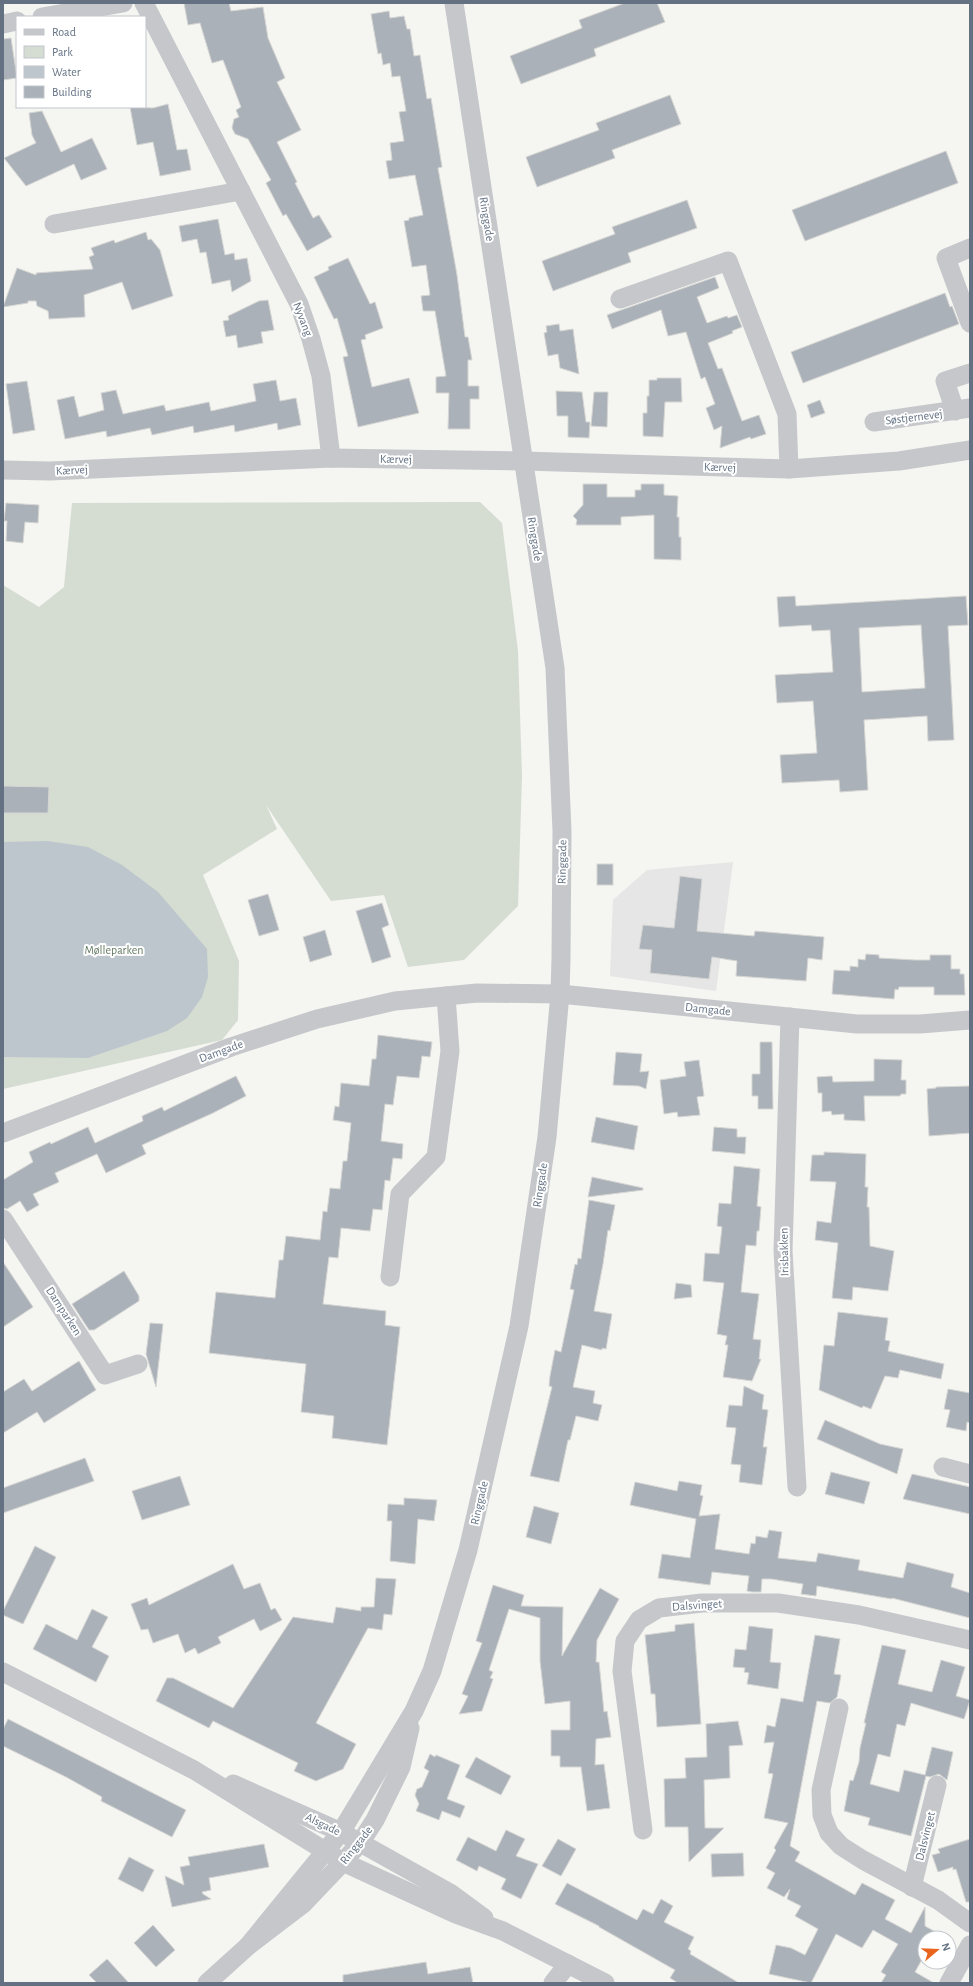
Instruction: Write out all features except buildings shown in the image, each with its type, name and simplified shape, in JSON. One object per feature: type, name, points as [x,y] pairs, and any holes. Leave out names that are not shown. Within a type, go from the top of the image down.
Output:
[{"type":"street","points":[[48,16],[123,3]]},
{"type":"street","name":"Nyvang","points":[[144,3],[299,304],[311,339],[321,376],[331,458]]},
{"type":"street","name":"Ringgade","points":[[248,1946],[341,1832],[414,1711],[432,1671],[468,1550],[519,1326],[548,1137],[560,994],[562,831],[554,668],[454,3]]},
{"type":"street","points":[[3,24],[16,21]]},
{"type":"street","points":[[54,224],[241,190]]},
{"type":"street","points":[[970,248],[946,258],[970,323]]},
{"type":"street","points":[[620,299],[728,261],[787,414],[789,469]]},
{"type":"street","name":"Søstjernevej","points":[[874,422],[962,410],[945,382],[970,372]]},
{"type":"street","name":"Kærvej","points":[[3,470],[50,471],[331,458],[524,461],[789,469],[899,461],[970,450]]},
{"type":"street","name":"Damgade","points":[[3,1133],[231,1047],[317,1019],[395,1001],[477,993],[560,994],[857,1024],[920,1024],[970,1020]]},
{"type":"street","points":[[390,1277],[400,1194],[436,1156],[450,1051],[446,996]]},
{"type":"street","name":"Irisbakken","points":[[790,1017],[783,1251],[798,1487]]},
{"type":"street","name":"Damparken","points":[[3,1219],[105,1375],[138,1364]]},
{"type":"street","points":[[943,1467],[970,1474]]},
{"type":"street","name":"Dalsvinget","points":[[643,1830],[622,1671],[624,1641],[639,1620],[659,1608],[702,1603],[778,1603],[859,1615],[970,1640]]},
{"type":"street","name":"Alsgade","points":[[3,1672],[194,1770],[343,1862],[456,1914],[504,1932],[605,1983]]},
{"type":"street","points":[[839,1708],[821,1790],[822,1815],[829,1833],[841,1846],[863,1860],[938,1900],[970,1923]]},
{"type":"street","name":"Ringgade","points":[[207,1983],[248,1946],[303,1904],[360,1843],[375,1820],[401,1767],[414,1711]]},
{"type":"street","name":"Alsgade","points":[[194,1770],[241,1786],[341,1832],[450,1893],[504,1932]]},
{"type":"street","name":"Dalsvinget","points":[[912,1887],[937,1785]]},
{"type":"street","points":[[950,1983],[970,1945]]},
{"type":"street","points":[[553,1983],[568,1964]]},
{"type":"shaded area","points":[[733,862],[716,991],[610,976],[613,900],[647,870]]},
{"type":"green space","name":"Mølleparken","points":[[480,502],[502,523],[518,651],[522,776],[518,906],[464,960],[408,967],[384,895],[331,901],[266,805],[277,829],[203,875],[239,961],[238,1020],[222,1040],[3,1089],[3,585],[39,607],[64,587],[72,503]]},
{"type":"water","points":[[47,841],[88,847],[122,865],[158,892],[207,949],[208,977],[202,997],[187,1018],[167,1031],[88,1058],[3,1057],[3,842]]}]
